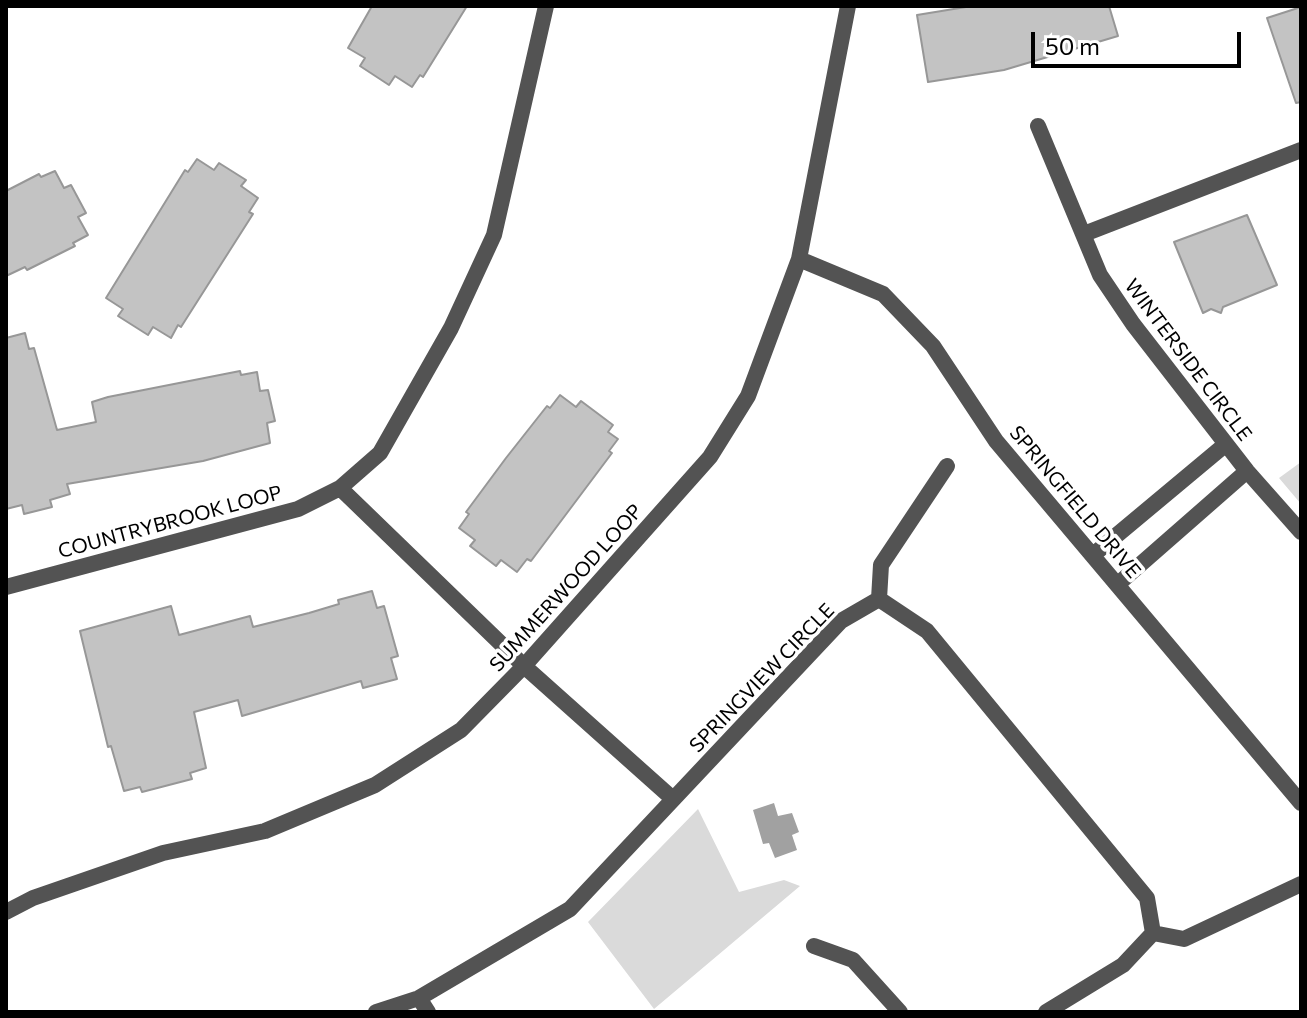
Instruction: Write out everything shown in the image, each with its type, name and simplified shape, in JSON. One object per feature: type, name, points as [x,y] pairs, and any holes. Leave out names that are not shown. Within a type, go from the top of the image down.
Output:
[{"type":"street","name":"COUNTRYBROOK LOOP","points":[[6,587],[298,509],[340,488],[380,453],[451,328],[494,235],[546,6]]},
{"type":"street","name":"SUMMERWOOD LOOP","points":[[6,912],[33,898],[163,853],[265,831],[375,785],[461,730],[524,666],[710,457],[748,396],[799,259],[848,6]]},
{"type":"street","name":"WINTERSIDE CIRCLE","points":[[1038,126],[1100,275],[1133,324],[1247,471],[1301,532]]},
{"type":"street","points":[[1084,234],[1301,150]]},
{"type":"street","name":"SPRINGFIELD DRIVE","points":[[799,259],[883,294],[933,346],[996,441],[1301,803]]},
{"type":"street","points":[[1093,555],[1226,444]]},
{"type":"street","points":[[947,466],[881,565],[879,599],[927,631],[1147,898],[1153,933]]},
{"type":"street","points":[[1118,584],[1247,471]]},
{"type":"street","points":[[340,488],[524,666],[673,799]]},
{"type":"street","name":"SPRINGVIEW CIRCLE","points":[[376,1012],[424,1005],[570,909],[841,621],[879,599]]},
{"type":"street","points":[[1153,933],[1184,939],[1301,884]]},
{"type":"street","points":[[1046,1012],[1123,965],[1153,933]]},
{"type":"street","points":[[814,946],[853,960],[900,1012]]},
{"type":"shaded area","points":[[1301,462],[1301,504],[1279,478]]},
{"type":"shaded area","points":[[774,803],[778,816],[792,813],[799,832],[792,835],[797,850],[775,858],[769,843],[763,844],[753,810]]},
{"type":"shaded area","points":[[698,809],[739,892],[784,880],[800,886],[654,1009],[588,922]]},
{"type":"building","points":[[372,6],[467,6],[423,77],[420,75],[412,87],[395,76],[389,85],[360,66],[365,58],[348,48]]},
{"type":"building","points":[[972,6],[1109,6],[1118,36],[1004,70],[928,82],[917,15]]},
{"type":"building","points":[[1301,7],[1301,102],[1296,103],[1267,18]]},
{"type":"building","points":[[197,159],[214,170],[219,163],[246,180],[241,186],[258,198],[249,212],[253,214],[181,327],[178,325],[171,338],[153,327],[148,335],[118,316],[123,309],[106,298],[185,170],[188,172]]},
{"type":"building","points":[[55,171],[64,188],[71,185],[86,213],[78,217],[88,235],[73,243],[75,246],[27,270],[25,267],[6,276],[6,191],[39,174],[41,177]]},
{"type":"building","points":[[1247,215],[1277,285],[1223,307],[1221,313],[1211,309],[1203,313],[1174,242]]},
{"type":"building","points":[[25,333],[29,349],[34,348],[57,430],[96,422],[92,402],[108,397],[240,371],[241,375],[257,372],[260,391],[268,390],[275,421],[267,423],[270,443],[203,461],[67,484],[70,494],[50,500],[52,507],[24,514],[22,505],[6,509],[6,338]]},
{"type":"building","points":[[560,395],[576,407],[581,401],[613,425],[608,432],[618,439],[609,451],[612,453],[531,561],[527,559],[517,572],[501,560],[496,566],[470,546],[475,540],[459,528],[469,514],[466,512],[506,458],[547,406],[550,408]]},
{"type":"building","points":[[372,591],[377,608],[384,606],[398,656],[391,658],[397,679],[363,688],[361,681],[242,716],[238,700],[194,712],[206,768],[190,773],[192,779],[142,792],[140,787],[124,791],[111,746],[108,747],[80,631],[171,606],[179,635],[250,616],[253,627],[339,604],[338,600]]}]
